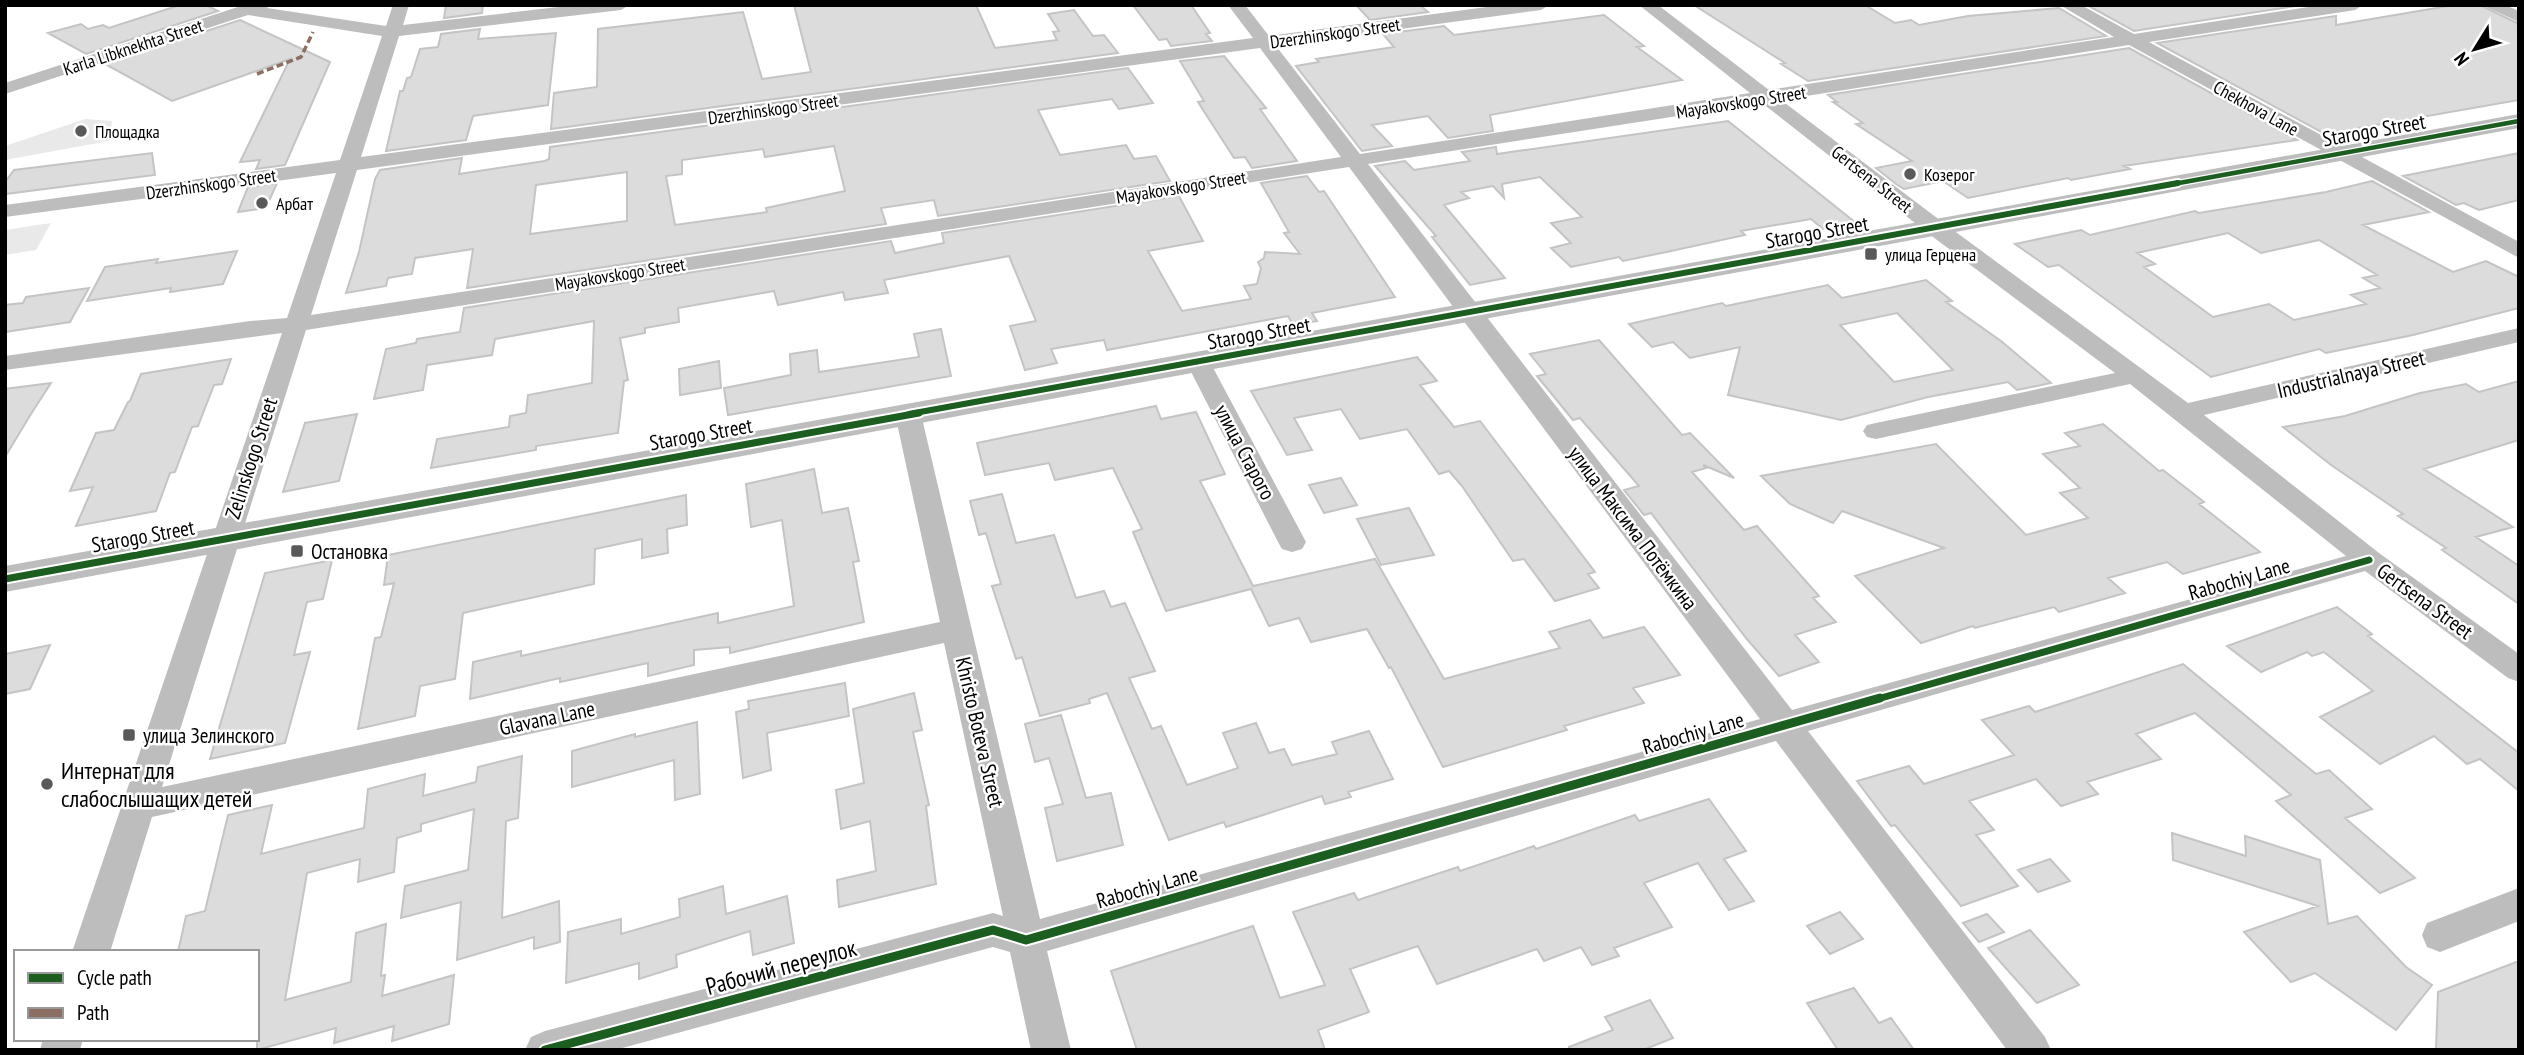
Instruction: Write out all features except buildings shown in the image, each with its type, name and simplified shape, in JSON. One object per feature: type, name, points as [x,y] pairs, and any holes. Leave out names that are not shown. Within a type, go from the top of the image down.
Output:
[{"type":"street","name":"Zelinskogo Street","points":[[92,950],[346,166],[401,5]]},
{"type":"street","points":[[254,7],[390,32],[621,5]]},
{"type":"street","name":"улица Максима Потёмкина","points":[[1236,5],[2031,1050]]},
{"type":"street","name":"Dzerzhinskogo Street","points":[[5,211],[1541,5]]},
{"type":"street","name":"Gertsena Street","points":[[1647,5],[1937,229],[2183,412],[2369,560],[2519,670]]},
{"type":"street","name":"Chekhova Lane","points":[[2068,5],[2519,251]]},
{"type":"street","name":"Mayakovskogo Street","points":[[5,363],[250,328],[294,325],[2355,5]]},
{"type":"street","points":[[2490,5],[2519,17]]},
{"type":"street","name":"Karla Libknekhta Street","points":[[5,89],[254,7]]},
{"type":"street","name":"Starogo Street","points":[[5,579],[2519,121]]},
{"type":"street","name":"Industrialnaya Street","points":[[2183,412],[2519,335]]},
{"type":"street","name":"улица Старого","points":[[1198,362],[1292,542]]},
{"type":"street","points":[[1876,431],[2134,376]]},
{"type":"street","name":"Khristo Boteva Street","points":[[908,414],[1051,1050]]},
{"type":"street","name":"Rabochiy Lane","points":[[1026,940],[2369,560]]},
{"type":"street","name":"Glavana Lane","points":[[138,807],[957,629]]},
{"type":"street","points":[[2440,935],[2519,904]]},
{"type":"street","name":"Рабочий переулок","points":[[545,1050],[993,930],[1026,940]]},
{"type":"shaded area","name":"Площадка","points":[[85,119],[112,121],[109,141],[5,160],[5,146]]},
{"type":"shaded area","points":[[51,223],[36,250],[5,255],[5,230]]},
{"type":"marked path","points":[[257,74],[301,57],[313,32]]},
{"type":"cycle path","points":[[5,579],[2519,121]]},
{"type":"cycle path","points":[[545,1050],[993,930],[1026,940],[2369,560]]},
{"type":"place","name":"Площадка","points":[[81,131]]},
{"type":"place","name":"Козерог","points":[[1910,174]]},
{"type":"place","name":"Арбат","points":[[262,203]]},
{"type":"place","name":"улица Герцена","points":[[1871,254]]},
{"type":"place","name":"Остановка","points":[[297,551]]},
{"type":"place","name":"улица Зелинского","points":[[129,735]]},
{"type":"place","name":"Интернат для слабослышащих детей","points":[[47,784]]}]
